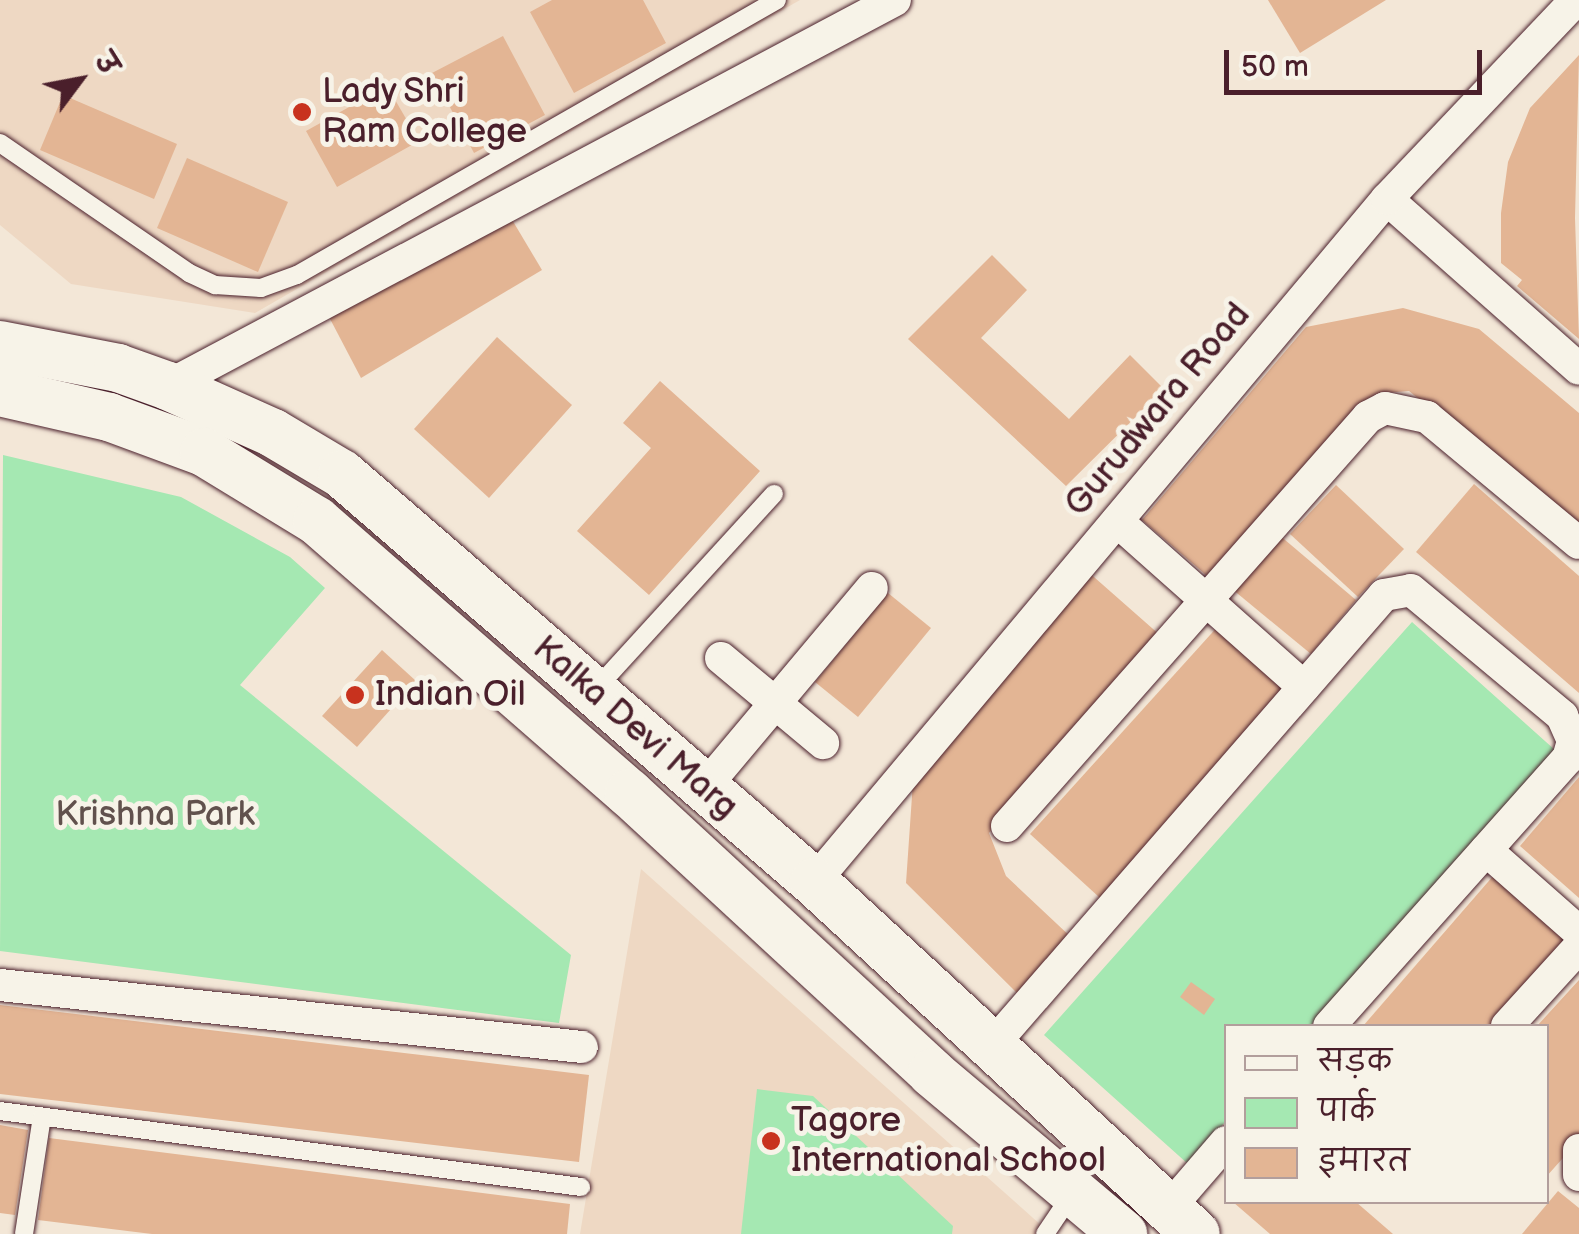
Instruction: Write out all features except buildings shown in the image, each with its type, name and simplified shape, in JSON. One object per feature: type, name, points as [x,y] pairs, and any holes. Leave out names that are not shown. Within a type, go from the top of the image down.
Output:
[{"type":"street","points":[[168,386],[895,0]]},
{"type":"street","name":"Gurudwara Road","points":[[814,882],[1387,199],[1576,0]]},
{"type":"street","points":[[1387,199],[1579,369]]},
{"type":"street","name":"Kalka Devi Marg","points":[[6,370],[118,368],[273,433],[342,474],[814,882],[1182,1221]]},
{"type":"street","name":"Kalka Devi Marg","points":[[6,370],[109,417],[204,452],[317,521],[629,792],[932,1073],[1123,1234]]},
{"type":"street","points":[[1006,826],[1203,597],[1368,416],[1385,408],[1427,417],[1579,543]]},
{"type":"street","points":[[1117,521],[1304,687]]},
{"type":"street","points":[[704,788],[872,588]]},
{"type":"street","points":[[990,1048],[1384,594],[1412,590],[1562,716],[1573,741],[1568,758],[1330,1024]]},
{"type":"street","points":[[721,658],[823,743]]},
{"type":"street","points":[[1486,850],[1579,932]]},
{"type":"street","points":[[1510,1024],[1579,947]]},
{"type":"street","points":[[0,985],[582,1047]]},
{"type":"street","points":[[1182,1221],[1224,1146]]},
{"type":"street","points":[[1579,1150],[1579,1175]]},
{"type":"lane","points":[[0,143],[189,274],[215,284],[261,288],[296,275],[777,0]]},
{"type":"lane","points":[[593,691],[774,494]]},
{"type":"lane","points":[[0,1110],[581,1186]]},
{"type":"lane","points":[[24,1234],[42,1117]]},
{"type":"lane","points":[[1045,1234],[1075,1190]]},
{"type":"shaded area","name":"Lady Shri Ram College","points":[[0,0],[800,0],[255,313],[71,284],[0,225]]},
{"type":"shaded area","name":"Tagore International School","points":[[641,869],[1051,1234],[580,1234]]},
{"type":"green space","name":"Krishna Park","points":[[3,455],[181,497],[290,557],[325,588],[240,685],[571,955],[559,1023],[0,951]]},
{"type":"green space","points":[[1412,622],[1555,750],[1312,1024],[1224,1024],[1224,1123],[1188,1164],[1044,1035]]},
{"type":"green space","points":[[757,1089],[813,1096],[953,1226],[952,1234],[741,1234]]},
{"type":"place","name":"Lady Shri Ram College","points":[[302,112]]},
{"type":"place","name":"Indian Oil","points":[[355,695]]},
{"type":"place","name":"Tagore International School","points":[[771,1141]]}]
